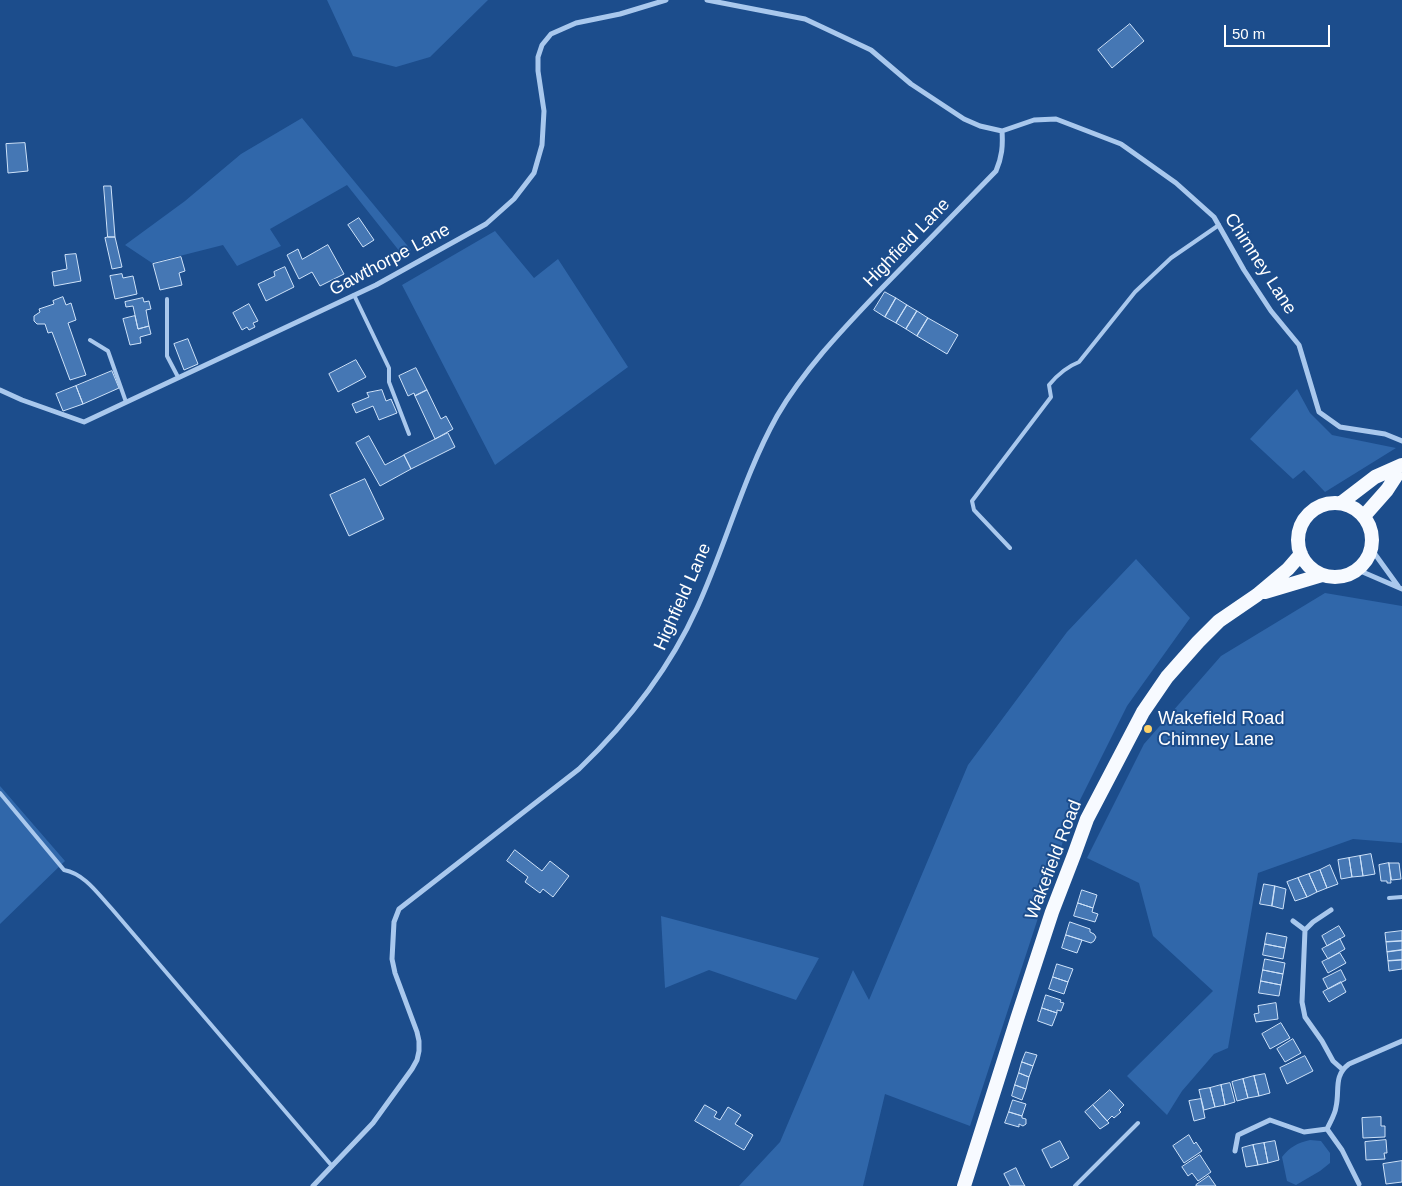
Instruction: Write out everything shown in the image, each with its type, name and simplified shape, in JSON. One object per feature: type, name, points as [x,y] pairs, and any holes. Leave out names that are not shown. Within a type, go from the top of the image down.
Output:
[{"type":"highway","points":[[1341,503],[1375,477],[1402,466]]},
{"type":"highway","points":[[1364,516],[1387,490],[1402,466]]},
{"type":"highway","points":[[1322,575],[1313,570],[1301,554],[1298,543],[1299,532],[1303,521],[1310,513],[1319,506],[1330,503],[1341,503],[1357,510],[1364,516],[1372,533],[1372,550],[1367,561],[1358,570]]},
{"type":"highway","name":"Wakefield Road","points":[[964,1186],[1049,921],[1088,819],[1143,712],[1167,677],[1219,621],[1257,595],[1288,569],[1301,554]]},
{"type":"highway","name":"Wakefield Road","points":[[1257,595],[1322,575],[1334,578],[1347,576],[1358,570]]},
{"type":"street","name":"Gawthorpe Lane","points":[[0,390],[22,400],[84,422],[376,285],[486,224],[514,199],[534,173],[542,144],[544,111],[538,72],[538,57],[542,45],[551,34],[576,23],[620,14],[666,0]]},
{"type":"street","points":[[707,0],[805,19],[871,50],[911,84],[964,119],[980,126],[1002,131]]},
{"type":"street","name":"Chimney Lane","points":[[1002,131],[1034,120],[1056,119],[1121,144],[1176,183],[1214,217],[1270,311],[1299,345],[1319,412],[1340,427],[1385,434],[1402,441]]},
{"type":"street","name":"Highfield Lane","points":[[313,1186],[374,1122],[417,1060],[419,1041],[417,1032],[395,974],[392,959],[394,922],[399,909],[579,769],[604,745],[644,698],[673,654],[698,607],[753,463],[779,413],[803,377],[838,335],[996,171],[1003,146],[1002,131]]},
{"type":"street","points":[[1372,550],[1400,588]]},
{"type":"street","points":[[1358,570],[1400,588]]},
{"type":"street","points":[[1330,910],[1305,930],[1302,1002],[1305,1016],[1333,1061],[1342,1069]]},
{"type":"street","points":[[1293,921],[1305,930]]},
{"type":"street","points":[[1327,1130],[1336,1108],[1339,1077],[1342,1069],[1349,1064],[1402,1041]]},
{"type":"street","points":[[1235,1151],[1238,1135],[1270,1120],[1304,1132],[1327,1130]]},
{"type":"street","points":[[1327,1130],[1342,1150],[1359,1184]]},
{"type":"lane","points":[[1010,548],[974,510],[972,501],[1051,397],[1049,385],[1059,373],[1070,365],[1079,362],[1135,292],[1171,258],[1219,225]]},
{"type":"lane","points":[[354,295],[389,368],[389,382],[408,434]]},
{"type":"lane","points":[[166,299],[167,356],[178,377]]},
{"type":"lane","points":[[90,340],[108,351],[126,402]]},
{"type":"lane","points":[[0,793],[64,870],[74,872],[84,879],[112,909],[332,1166]]},
{"type":"lane","points":[[1388,898],[1402,897]]},
{"type":"lane","points":[[1075,1186],[1138,1123]]},
{"type":"shaded area","points":[[327,0],[488,0],[430,57],[396,67],[353,56]]},
{"type":"shaded area","points":[[302,118],[411,250],[404,257],[347,185],[270,229],[281,246],[237,266],[223,245],[152,263],[125,245],[185,201],[241,154]]},
{"type":"shaded area","points":[[495,231],[534,278],[558,259],[628,367],[495,465],[402,285]]},
{"type":"shaded area","points":[[1297,389],[1310,413],[1332,435],[1396,448],[1325,492],[1304,470],[1293,479],[1250,439]]},
{"type":"shaded area","points":[[1136,559],[1190,618],[1127,706],[1070,820],[970,1126],[885,1094],[863,1186],[739,1186],[780,1142],[853,970],[869,1000],[968,765],[1067,632]]},
{"type":"shaded area","points":[[1325,593],[1402,606],[1402,843],[1353,839],[1258,873],[1228,1048],[1214,1054],[1182,1091],[1167,1115],[1127,1076],[1213,991],[1153,936],[1139,883],[1087,858],[1144,744],[1221,656]]},
{"type":"shaded area","points":[[0,786],[65,861],[0,924]]},
{"type":"shaded area","points":[[661,916],[819,958],[796,1000],[709,970],[665,988]]},
{"type":"shaded area","points":[[1310,1140],[1321,1141],[1330,1153],[1330,1163],[1296,1185],[1287,1181],[1282,1157],[1294,1146]]},
{"type":"building","points":[[1130,24],[1144,41],[1112,68],[1098,50]]},
{"type":"building","points":[[25,143],[28,171],[8,173],[6,144]]},
{"type":"building","points":[[104,186],[111,186],[115,237],[108,237]]},
{"type":"building","points":[[359,218],[374,240],[363,247],[348,225]]},
{"type":"building","points":[[115,237],[122,267],[112,269],[105,238]]},
{"type":"building","points":[[328,245],[344,274],[320,286],[312,272],[299,279],[287,255],[298,249],[302,259]]},
{"type":"building","points":[[76,254],[81,281],[54,286],[52,272],[67,269],[65,255]]},
{"type":"building","points":[[181,257],[185,271],[179,273],[182,285],[160,290],[153,264]]},
{"type":"building","points":[[285,267],[294,287],[266,301],[258,284],[275,276],[274,272]]},
{"type":"building","points":[[122,274],[123,278],[133,276],[137,294],[115,299],[110,276]]},
{"type":"building","points":[[885,292],[896,298],[885,317],[874,310]]},
{"type":"building","points":[[63,297],[66,305],[71,303],[76,320],[68,323],[86,375],[70,380],[52,332],[48,333],[45,324],[37,324],[34,321],[34,316],[40,312],[39,309],[54,304],[53,301]]},
{"type":"building","points":[[143,298],[144,302],[149,301],[151,309],[146,310],[149,326],[138,329],[133,306],[126,307],[125,302]]},
{"type":"building","points":[[896,298],[907,305],[896,323],[885,317]]},
{"type":"building","points":[[249,304],[258,321],[253,323],[255,327],[249,330],[247,327],[242,330],[233,313]]},
{"type":"building","points":[[907,305],[917,311],[906,329],[896,323]]},
{"type":"building","points":[[917,311],[928,318],[917,336],[906,329]]},
{"type":"building","points":[[135,316],[138,329],[149,326],[151,334],[140,337],[141,343],[130,345],[123,319]]},
{"type":"building","points":[[928,318],[958,335],[947,354],[917,336]]},
{"type":"building","points":[[188,339],[198,364],[184,370],[174,344]]},
{"type":"building","points":[[356,360],[366,377],[338,392],[329,374]]},
{"type":"building","points":[[416,368],[427,390],[415,396],[414,393],[408,396],[399,376]]},
{"type":"building","points":[[112,371],[119,388],[83,404],[76,386]]},
{"type":"building","points":[[76,386],[83,404],[63,411],[56,394]]},
{"type":"building","points":[[382,390],[386,401],[391,399],[397,413],[379,420],[373,406],[356,413],[352,404],[369,397],[367,393]]},
{"type":"building","points":[[427,390],[441,419],[446,416],[453,429],[435,439],[415,396]]},
{"type":"building","points":[[448,433],[455,447],[411,469],[404,455]]},
{"type":"building","points":[[369,436],[385,465],[404,455],[411,469],[380,486],[356,443]]},
{"type":"building","points":[[365,479],[384,519],[349,536],[330,495]]},
{"type":"building","points":[[515,850],[542,871],[550,861],[569,876],[553,897],[543,889],[540,893],[525,882],[528,877],[507,861]]},
{"type":"building","points":[[1371,854],[1375,874],[1363,876],[1360,856]]},
{"type":"building","points":[[1360,856],[1363,876],[1352,877],[1349,858]]},
{"type":"building","points":[[1349,858],[1352,877],[1341,879],[1338,860]]},
{"type":"building","points":[[1389,863],[1391,883],[1387,883],[1387,881],[1381,881],[1379,865]]},
{"type":"building","points":[[1389,863],[1399,863],[1401,879],[1392,880]]},
{"type":"building","points":[[1330,865],[1338,884],[1327,888],[1320,870]]},
{"type":"building","points":[[1320,870],[1327,888],[1317,892],[1309,874]]},
{"type":"building","points":[[1309,874],[1317,892],[1307,897],[1298,878]]},
{"type":"building","points":[[1298,878],[1307,897],[1295,901],[1287,882]]},
{"type":"building","points":[[1264,884],[1275,886],[1272,906],[1260,904]]},
{"type":"building","points":[[1275,886],[1286,889],[1283,909],[1272,906]]},
{"type":"building","points":[[1082,890],[1097,895],[1093,908],[1078,903]]},
{"type":"building","points":[[1078,903],[1093,908],[1092,912],[1098,914],[1095,922],[1074,916]]},
{"type":"building","points":[[1070,922],[1090,929],[1090,932],[1096,937],[1094,941],[1091,943],[1066,935]]},
{"type":"building","points":[[1339,926],[1345,936],[1327,946],[1322,936]]},
{"type":"building","points":[[1402,931],[1402,941],[1386,942],[1385,933]]},
{"type":"building","points":[[1267,933],[1287,937],[1285,948],[1265,944]]},
{"type":"building","points":[[1066,935],[1082,940],[1077,953],[1062,948]]},
{"type":"building","points":[[1340,939],[1345,949],[1328,959],[1322,949]]},
{"type":"building","points":[[1402,941],[1402,950],[1387,952],[1386,942]]},
{"type":"building","points":[[1265,944],[1285,948],[1283,959],[1263,955]]},
{"type":"building","points":[[1402,950],[1402,960],[1388,961],[1387,952]]},
{"type":"building","points":[[1340,953],[1346,963],[1328,973],[1322,962]]},
{"type":"building","points":[[1265,959],[1285,963],[1283,974],[1263,970]]},
{"type":"building","points":[[1402,960],[1402,969],[1389,971],[1388,961]]},
{"type":"building","points":[[1057,964],[1073,969],[1068,982],[1053,977]]},
{"type":"building","points":[[1263,970],[1283,974],[1281,985],[1261,981]]},
{"type":"building","points":[[1341,970],[1346,980],[1328,989],[1323,979]]},
{"type":"building","points":[[1053,977],[1068,982],[1064,994],[1049,989]]},
{"type":"building","points":[[1261,981],[1281,985],[1279,996],[1259,993]]},
{"type":"building","points":[[1341,982],[1346,992],[1329,1002],[1323,992]]},
{"type":"building","points":[[1046,995],[1061,1000],[1060,1002],[1064,1003],[1061,1011],[1057,1010],[1057,1013],[1042,1008]]},
{"type":"building","points":[[1276,1003],[1278,1019],[1256,1022],[1254,1014],[1259,1013],[1258,1006]]},
{"type":"building","points":[[1042,1008],[1057,1013],[1052,1026],[1038,1021]]},
{"type":"building","points":[[1281,1023],[1290,1038],[1270,1049],[1262,1034]]},
{"type":"building","points":[[1293,1039],[1301,1053],[1285,1062],[1277,1049]]},
{"type":"building","points":[[1026,1052],[1037,1055],[1033,1066],[1022,1062]]},
{"type":"building","points":[[1305,1056],[1313,1071],[1287,1084],[1280,1068]]},
{"type":"building","points":[[1022,1062],[1033,1066],[1029,1077],[1019,1073]]},
{"type":"building","points":[[1019,1073],[1029,1077],[1026,1089],[1015,1085]]},
{"type":"building","points":[[1265,1074],[1270,1093],[1259,1096],[1254,1076]]},
{"type":"building","points":[[1254,1076],[1259,1096],[1248,1098],[1243,1079]]},
{"type":"building","points":[[1243,1079],[1248,1098],[1237,1101],[1232,1082]]},
{"type":"building","points":[[1230,1083],[1235,1102],[1225,1105],[1221,1085]]},
{"type":"building","points":[[1015,1085],[1026,1089],[1022,1100],[1012,1096]]},
{"type":"building","points":[[1221,1085],[1225,1105],[1215,1107],[1210,1088]]},
{"type":"building","points":[[1210,1088],[1215,1107],[1204,1110],[1199,1090]]},
{"type":"building","points":[[1110,1090],[1124,1105],[1119,1110],[1121,1112],[1114,1118],[1112,1116],[1107,1121],[1093,1105]]},
{"type":"building","points":[[1201,1099],[1205,1118],[1194,1121],[1189,1101]]},
{"type":"building","points":[[1013,1100],[1026,1104],[1022,1116],[1009,1112]]},
{"type":"building","points":[[705,1105],[717,1112],[714,1117],[720,1120],[728,1107],[741,1115],[735,1124],[753,1135],[744,1150],[695,1121]]},
{"type":"building","points":[[1093,1105],[1109,1123],[1100,1129],[1085,1112]]},
{"type":"building","points":[[1009,1112],[1022,1116],[1022,1118],[1026,1119],[1026,1124],[1023,1126],[1019,1124],[1019,1127],[1005,1123]]},
{"type":"building","points":[[1381,1117],[1381,1126],[1385,1126],[1385,1137],[1363,1138],[1362,1118]]},
{"type":"building","points":[[1189,1135],[1194,1144],[1196,1142],[1202,1151],[1184,1163],[1173,1146]]},
{"type":"building","points":[[1386,1140],[1387,1153],[1384,1153],[1385,1159],[1366,1160],[1365,1142]]},
{"type":"building","points":[[1060,1141],[1069,1158],[1051,1168],[1042,1150]]},
{"type":"building","points":[[1275,1141],[1279,1160],[1268,1163],[1264,1143]]},
{"type":"building","points":[[1264,1143],[1268,1163],[1258,1165],[1253,1145]]},
{"type":"building","points":[[1253,1145],[1258,1165],[1246,1167],[1242,1148]]},
{"type":"building","points":[[1200,1155],[1211,1172],[1198,1181],[1192,1173],[1188,1176],[1182,1167]]},
{"type":"building","points":[[1402,1161],[1402,1182],[1386,1184],[1383,1164]]},
{"type":"building","points":[[1016,1168],[1025,1186],[1010,1186],[1004,1174]]},
{"type":"building","points":[[1209,1176],[1216,1186],[1196,1186],[1196,1185]]},
{"type":"place","name":"Wakefield Road Chimney Lane","points":[[1148,729]]}]
